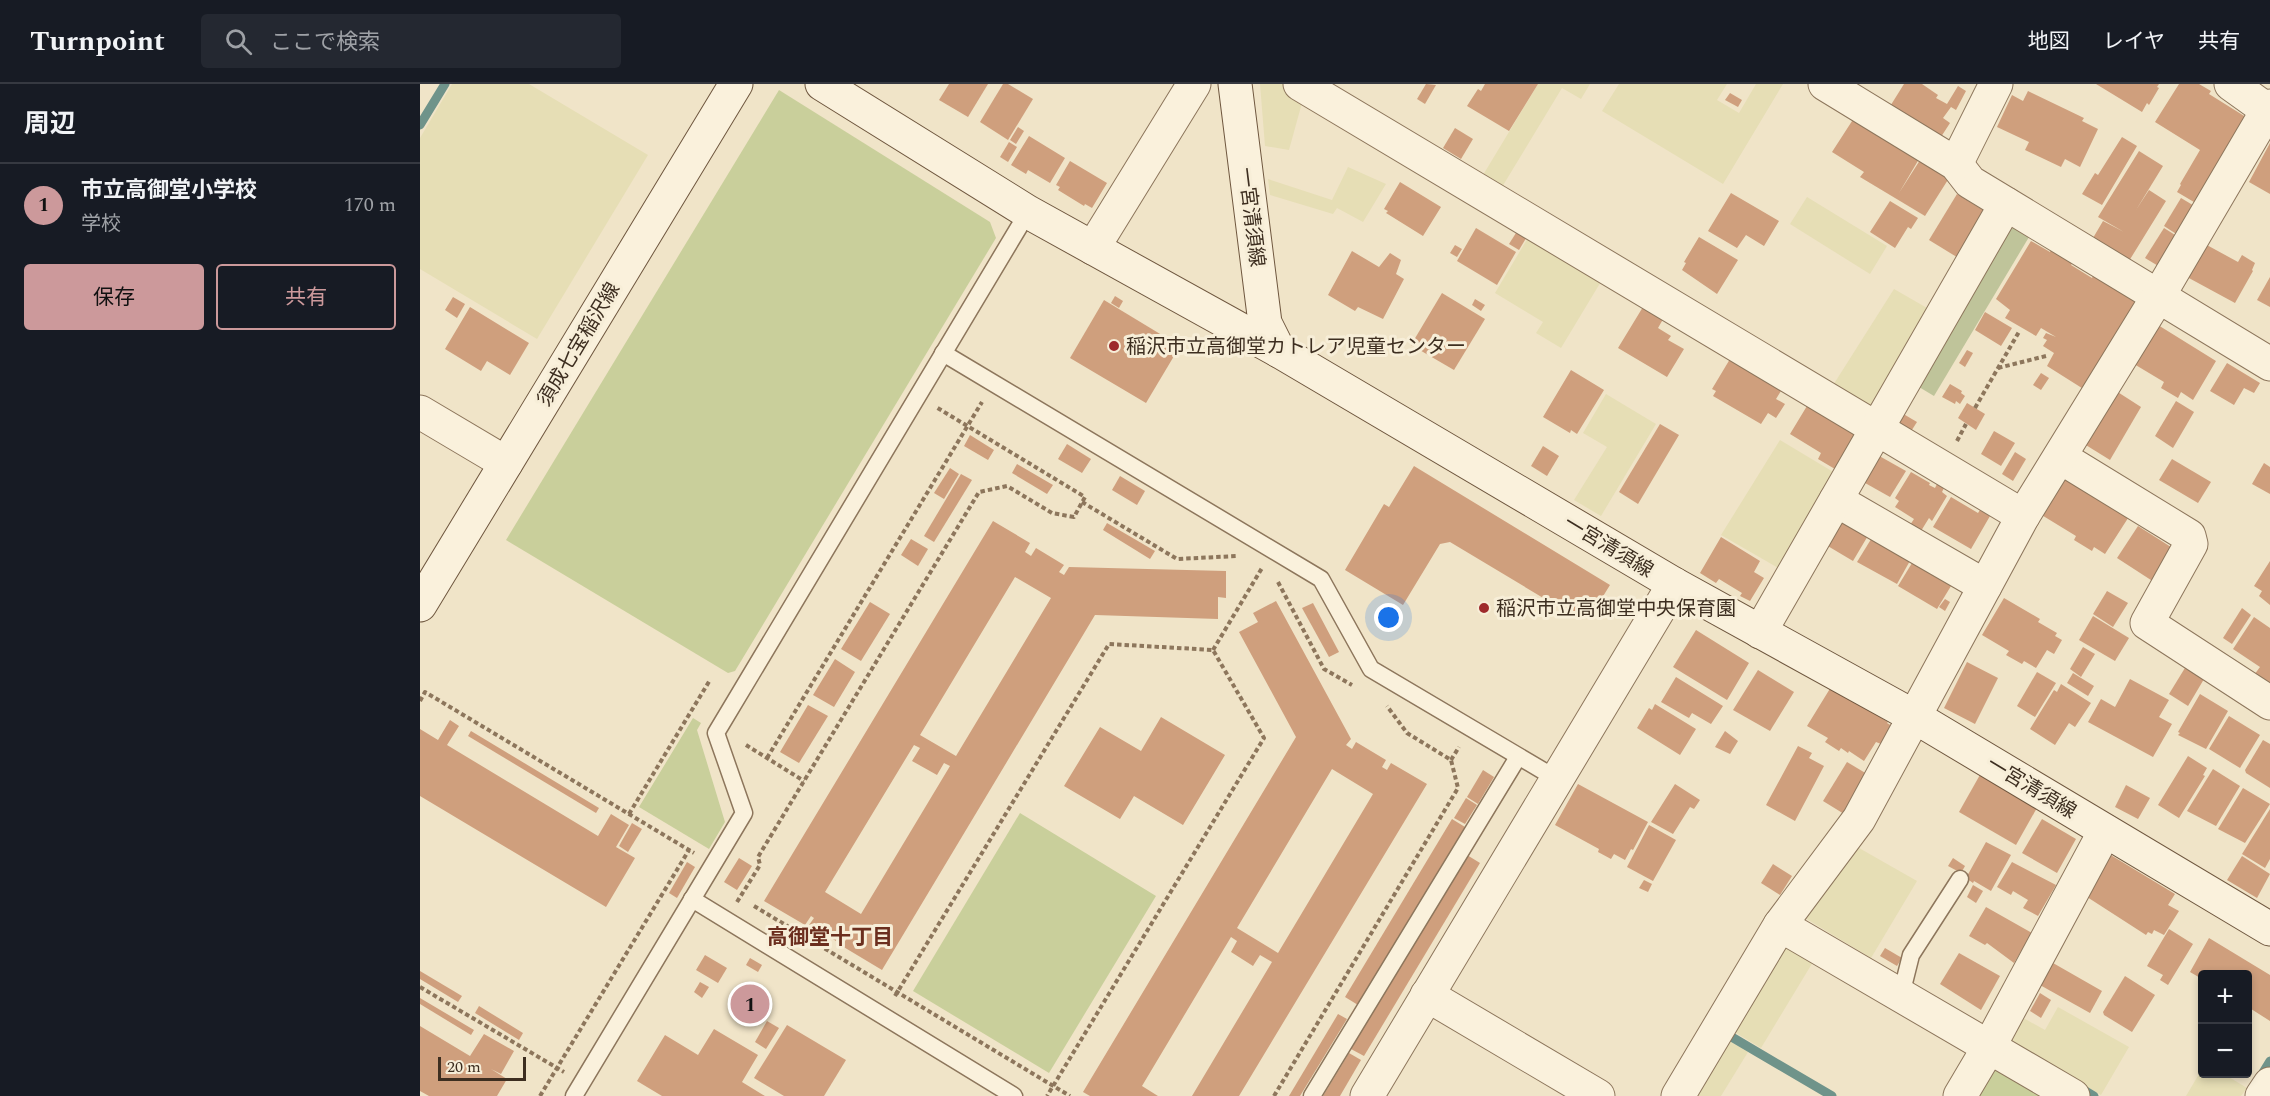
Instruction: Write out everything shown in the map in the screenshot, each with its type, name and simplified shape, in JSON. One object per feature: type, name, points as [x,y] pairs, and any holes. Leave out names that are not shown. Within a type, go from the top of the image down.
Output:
[{"type":"street","name":"須成七宝稲沢線","points":[[420,605],[736,84]]},
{"type":"street","points":[[822,84],[1028,212],[1279,351]]},
{"type":"street","points":[[1094,248],[1194,84]]},
{"type":"street","points":[[1300,84],[2023,516]]},
{"type":"street","points":[[1825,84],[1956,164],[1970,182],[2270,364]]},
{"type":"street","points":[[1956,164],[1996,84]]},
{"type":"street","points":[[1678,1096],[1780,925],[1859,819],[2023,516],[2159,295],[2269,109],[2231,84]]},
{"type":"street","name":"一宮清須線","points":[[1232,87],[1265,323],[1279,351],[1674,584],[1916,717],[2270,929]]},
{"type":"street","points":[[1760,632],[2006,204]]},
{"type":"street","points":[[420,412],[506,463]]},
{"type":"street","points":[[2060,457],[2189,536],[2191,544],[2147,623],[2270,703]]},
{"type":"street","points":[[1836,500],[1985,586]]},
{"type":"street","points":[[1367,1096],[1674,584]]},
{"type":"street","points":[[1960,1096],[1989,1047],[2105,831]]},
{"type":"street","points":[[1780,925],[2073,1096]]},
{"type":"street","points":[[1428,995],[1598,1096]]},
{"type":"street","points":[[2262,1096],[2270,1084]]},
{"type":"lane","points":[[578,1089],[744,813],[716,733],[1028,212]]},
{"type":"lane","points":[[943,353],[1270,556],[1321,579],[1371,669],[1557,779]]},
{"type":"lane","points":[[1312,1096],[1518,757]]},
{"type":"lane","points":[[1901,995],[1911,955],[1960,879]]},
{"type":"lane","points":[[692,899],[1014,1096]]},
{"type":"path","points":[[1975,408],[2020,330]]},
{"type":"path","points":[[1997,369],[2046,356]]},
{"type":"path","points":[[767,758],[993,383]]},
{"type":"path","points":[[726,920],[760,865],[758,857],[979,492],[1007,486],[1052,513],[1074,517],[1085,497],[918,396]]},
{"type":"path","points":[[1082,502],[1177,559],[1270,556]]},
{"type":"path","points":[[1213,650],[1270,556]]},
{"type":"path","points":[[1270,556],[1324,669],[1355,687]]},
{"type":"path","points":[[884,1016],[1109,644],[1213,650]]},
{"type":"path","points":[[1047,1096],[1264,738],[1213,650]]},
{"type":"path","points":[[629,814],[710,680]]},
{"type":"path","points":[[420,700],[425,692],[714,864]]},
{"type":"path","points":[[1274,1096],[1458,788],[1451,760],[1407,733],[1385,705]]},
{"type":"path","points":[[540,1096],[689,850]]},
{"type":"path","points":[[750,904],[1070,1096]]},
{"type":"path","points":[[420,987],[557,1068],[578,1089]]},
{"type":"shaded area","points":[[452,84],[529,84],[648,155],[537,339],[420,269],[420,138]]},
{"type":"shaded area","points":[[1260,84],[1292,84],[1305,92],[1289,150],[1265,146]]},
{"type":"shaded area","points":[[1538,84],[1590,84],[1581,99],[1562,88],[1499,192],[1480,180]]},
{"type":"shaded area","points":[[1619,84],[1727,84],[1717,100],[1739,113],[1756,84],[1783,84],[1723,184],[1602,111]]},
{"type":"shaded area","points":[[1348,167],[1386,184],[1363,222],[1337,208],[1333,214],[1270,195],[1268,179],[1332,200]]},
{"type":"shaded area","points":[[1807,197],[1887,246],[1870,274],[1790,224]]},
{"type":"shaded area","points":[[1532,231],[1605,275],[1561,348],[1536,333],[1543,322],[1495,293]]},
{"type":"shaded area","points":[[1894,289],[1934,312],[1879,411],[1830,390]]},
{"type":"shaded area","points":[[1606,394],[1656,424],[1601,516],[1574,500],[1607,447],[1583,433]]},
{"type":"shaded area","points":[[1780,440],[1840,476],[1785,572],[1721,535]]},
{"type":"shaded area","points":[[1852,844],[1917,881],[1871,958],[1800,915]]},
{"type":"shaded area","points":[[1782,946],[1816,957],[1761,1048],[1731,1030]]},
{"type":"shaded area","points":[[2058,1007],[2129,1047],[2101,1095],[2004,1039],[2018,1015],[2045,1030]]},
{"type":"shaded area","points":[[1726,1039],[1748,1052],[1721,1096],[1692,1096]]},
{"type":"shaded area","points":[[2198,1076],[2198,1078],[2231,1078],[2247,1088],[2241,1096],[2186,1096]]},
{"type":"green space","points":[[779,90],[990,222],[996,238],[735,671],[728,673],[506,540]]},
{"type":"green space","points":[[2008,218],[2032,232],[1934,396],[1914,384]]},
{"type":"green space","points":[[693,718],[701,723],[697,730],[725,822],[709,849],[639,807]]},
{"type":"green space","points":[[1020,813],[1156,896],[1049,1073],[913,991]]},
{"type":"green space","points":[[1987,1063],[2055,1096],[1967,1096]]},
{"type":"building","points":[[949,84],[988,84],[968,117],[939,100]]},
{"type":"building","points":[[1003,84],[1008,84],[1033,99],[1008,140],[980,122]]},
{"type":"building","points":[[1426,84],[1436,85],[1425,104],[1417,99]]},
{"type":"building","points":[[1485,84],[1538,84],[1509,131],[1467,106],[1478,89],[1481,91]]},
{"type":"building","points":[[1904,84],[1922,84],[1938,95],[1936,98],[1947,104],[1958,86],[1966,91],[1956,110],[1951,107],[1943,118],[1950,123],[1939,140],[1889,108]]},
{"type":"building","points":[[2096,84],[2159,84],[2157,87],[2159,88],[2142,112]]},
{"type":"building","points":[[2179,84],[2199,84],[2211,91],[2209,94],[2249,119],[2199,205],[2177,192],[2200,150],[2155,122]]},
{"type":"building","points":[[2028,91],[2084,118],[2082,121],[2098,129],[2080,167],[2065,159],[2061,167],[2025,150],[2029,142],[1997,127],[2012,95],[2023,101]]},
{"type":"building","points":[[1730,93],[1742,100],[1738,107],[1725,100]]},
{"type":"building","points":[[1854,118],[1919,159],[1899,193],[1922,157],[1951,175],[1925,216],[1860,177],[1864,172],[1832,152]]},
{"type":"building","points":[[1018,127],[1024,131],[1016,144],[1010,140]]},
{"type":"building","points":[[1455,128],[1473,139],[1461,159],[1443,148]]},
{"type":"building","points":[[1029,136],[1065,158],[1050,183],[1028,170],[1026,174],[1011,165]]},
{"type":"building","points":[[2122,137],[2137,146],[2102,205],[2082,194],[2095,173],[2098,175]]},
{"type":"building","points":[[1009,142],[1017,147],[1008,162],[1000,157]]},
{"type":"building","points":[[2270,143],[2270,194],[2249,182]]},
{"type":"building","points":[[2139,151],[2163,166],[2136,210],[2149,190],[2166,201],[2129,261],[2093,238],[2103,221],[2124,232],[2098,217]]},
{"type":"building","points":[[1070,161],[1107,183],[1092,208],[1085,204],[1084,206],[1058,190],[1060,187],[1056,185]]},
{"type":"building","points":[[1400,182],[1441,207],[1423,236],[1386,213],[1388,211],[1384,209]]},
{"type":"building","points":[[1731,193],[1779,221],[1764,246],[1746,235],[1737,248],[1708,231]]},
{"type":"building","points":[[1957,194],[1988,213],[1960,259],[1929,240]]},
{"type":"building","points":[[2181,198],[2201,210],[2184,239],[2164,226]]},
{"type":"building","points":[[1890,201],[1918,218],[1911,229],[1908,227],[1895,248],[1870,232]]},
{"type":"building","points":[[1521,225],[1531,230],[1519,250],[1509,244]]},
{"type":"building","points":[[1476,228],[1516,252],[1497,285],[1457,261]]},
{"type":"building","points":[[2164,228],[2183,240],[2165,270],[2145,258]]},
{"type":"building","points":[[1699,237],[1738,260],[1717,294],[1682,270],[1686,263],[1684,262]]},
{"type":"building","points":[[2031,241],[2073,262],[2071,265],[2092,278],[2094,274],[2139,301],[2085,390],[2047,366],[2054,353],[2043,346],[2047,340],[2043,338],[2046,333],[2056,337],[2041,328],[2036,336],[2005,318],[2010,310],[1996,299]]},
{"type":"building","points":[[2205,244],[2238,262],[2242,255],[2255,263],[2235,303],[2187,277]]},
{"type":"building","points":[[1455,245],[1462,249],[1457,257],[1450,253]]},
{"type":"building","points":[[1352,251],[1379,267],[1390,253],[1401,260],[1396,274],[1404,279],[1383,319],[1358,307],[1355,311],[1328,295]]},
{"type":"building","points":[[2270,277],[2270,307],[2257,300]]},
{"type":"building","points":[[1442,293],[1485,319],[1454,370],[1411,345]]},
{"type":"building","points":[[1115,296],[1123,301],[1119,308],[1111,303]]},
{"type":"building","points":[[453,297],[465,304],[457,318],[445,310]]},
{"type":"building","points":[[1475,299],[1485,305],[1481,311],[1472,305]]},
{"type":"building","points":[[1104,300],[1180,346],[1146,403],[1070,358]]},
{"type":"building","points":[[1646,302],[1666,314],[1658,328],[1671,336],[1668,340],[1684,349],[1667,377],[1618,348]]},
{"type":"building","points":[[470,307],[529,343],[510,375],[487,361],[481,371],[445,349]]},
{"type":"building","points":[[1985,312],[2012,328],[2001,346],[1975,330]]},
{"type":"building","points":[[2158,325],[2216,361],[2193,400],[2181,392],[2178,398],[2161,388],[2164,382],[2134,364]]},
{"type":"building","points":[[1967,350],[1973,353],[1965,367],[1959,363]]},
{"type":"building","points":[[1730,359],[1784,386],[1776,399],[1785,404],[1776,418],[1768,413],[1761,424],[1713,396],[1716,391],[1712,389]]},
{"type":"building","points":[[2227,363],[2260,383],[2254,393],[2244,388],[2234,405],[2210,391]]},
{"type":"building","points":[[1571,370],[1604,390],[1577,434],[1571,430],[1570,433],[1543,417]]},
{"type":"building","points":[[2041,373],[2049,378],[2041,390],[2033,385]]},
{"type":"building","points":[[1950,384],[1962,391],[1961,393],[1965,396],[1960,404],[1956,401],[1955,404],[1942,397]]},
{"type":"building","points":[[2113,389],[2141,407],[2110,460],[2081,442]]},
{"type":"building","points":[[1810,401],[1863,433],[1840,472],[1818,459],[1821,453],[1790,434]]},
{"type":"building","points":[[2176,401],[2194,412],[2173,448],[2155,436]]},
{"type":"building","points":[[1967,403],[1985,414],[1976,430],[1958,418]]},
{"type":"building","points":[[1900,412],[1917,422],[1908,436],[1892,427]]},
{"type":"building","points":[[1660,424],[1679,435],[1638,504],[1619,492]]},
{"type":"building","points":[[1994,431],[2015,443],[2001,466],[1981,454]]},
{"type":"building","points":[[970,435],[994,450],[988,460],[964,446]]},
{"type":"building","points":[[1067,444],[1091,459],[1082,473],[1058,459]]},
{"type":"building","points":[[1543,446],[1559,456],[1547,476],[1531,466]]},
{"type":"building","points":[[2015,452],[2026,459],[2013,481],[2002,474]]},
{"type":"building","points":[[1874,453],[1906,471],[1890,497],[1858,479]]},
{"type":"building","points":[[2172,459],[2211,482],[2198,503],[2159,480]]},
{"type":"building","points":[[2264,463],[2270,467],[2270,494],[2252,484]]},
{"type":"building","points":[[1017,464],[1053,485],[1047,494],[1012,473]]},
{"type":"building","points":[[1414,466],[1610,585],[1592,614],[1581,607],[1575,617],[1450,542],[1440,544],[1403,605],[1345,570],[1384,504],[1389,507]]},
{"type":"building","points":[[950,468],[959,474],[944,499],[934,493]]},
{"type":"building","points":[[1911,472],[1935,488],[1937,484],[1944,488],[1942,492],[1947,496],[1932,521],[1929,518],[1921,531],[1910,525],[1914,519],[1895,507],[1899,501],[1895,498]]},
{"type":"building","points":[[961,474],[972,480],[934,542],[924,536]]},
{"type":"building","points":[[2065,474],[2130,515],[2105,554],[2094,547],[2092,551],[2074,540],[2076,536],[2040,514]]},
{"type":"building","points":[[1120,476],[1145,491],[1137,505],[1112,490]]},
{"type":"building","points":[[1951,497],[1978,513],[1980,510],[1990,516],[1971,549],[1933,527]]},
{"type":"building","points":[[1836,517],[1869,534],[1853,561],[1821,542]]},
{"type":"building","points":[[993,521],[1030,543],[1025,552],[1031,556],[1036,548],[1064,565],[1059,572],[1064,575],[1069,567],[1226,571],[1226,598],[1218,597],[1218,619],[1095,615],[882,970],[842,946],[847,938],[841,934],[836,941],[809,925],[814,918],[811,916],[805,925],[764,901]],"holes":[[[1015,577],[1051,598],[956,756],[920,735]],[[914,745],[920,748],[912,761],[937,775],[944,763],[950,766],[861,914],[825,892]]]},
{"type":"building","points":[[1107,523],[1155,551],[1150,559],[1103,530]]},
{"type":"building","points":[[2138,526],[2174,549],[2154,582],[2117,558]]},
{"type":"building","points":[[1873,536],[1911,559],[1897,584],[1857,562]]},
{"type":"building","points":[[1721,537],[1760,561],[1754,572],[1764,578],[1750,601],[1740,596],[1742,593],[1719,579],[1716,583],[1700,573]]},
{"type":"building","points":[[911,539],[928,549],[918,566],[901,555]]},
{"type":"building","points":[[2270,561],[2270,605],[2259,596],[2262,591],[2254,586]]},
{"type":"building","points":[[1912,563],[1951,586],[1937,609],[1898,586]]},
{"type":"building","points":[[2107,591],[2128,603],[2113,627],[2093,614]]},
{"type":"building","points":[[2004,598],[2040,619],[2038,622],[2057,633],[2055,636],[2062,640],[2054,654],[2047,650],[2036,668],[2024,661],[2022,664],[2006,655],[2009,651],[1982,635]]},
{"type":"building","points":[[1945,599],[1950,602],[1945,611],[1939,607]]},
{"type":"building","points":[[1276,601],[1351,739],[1346,745],[1352,749],[1356,742],[1386,760],[1382,767],[1387,770],[1391,763],[1427,784],[1239,1096],[1192,1096],[1272,962],[1260,955],[1253,966],[1231,952],[1237,941],[1231,937],[1142,1086],[1158,1096],[1090,1096],[1083,1092],[1296,737],[1239,632],[1258,622],[1253,613]],"holes":[[[1332,769],[1373,794],[1278,953],[1237,928]]]},
{"type":"building","points":[[870,602],[890,614],[861,661],[841,649]]},
{"type":"building","points":[[1313,603],[1339,652],[1329,657],[1302,608]]},
{"type":"building","points":[[2242,608],[2251,615],[2232,644],[2223,638]]},
{"type":"building","points":[[2093,616],[2129,638],[2115,661],[2079,640]]},
{"type":"building","points":[[2254,617],[2270,628],[2270,686],[2254,675],[2260,667],[2233,649]]},
{"type":"building","points":[[1696,630],[1749,663],[1727,700],[1673,667]]},
{"type":"building","points":[[2083,647],[2095,654],[2081,677],[2070,669]]},
{"type":"building","points":[[835,659],[855,672],[834,707],[813,695]]},
{"type":"building","points":[[1967,662],[1998,678],[1975,724],[1944,708]]},
{"type":"building","points":[[2188,663],[2207,674],[2188,706],[2169,694]]},
{"type":"building","points":[[1758,670],[1794,692],[1770,731],[1733,710]]},
{"type":"building","points":[[2037,672],[2056,683],[2035,717],[2017,706]]},
{"type":"building","points":[[2073,673],[2094,686],[2088,696],[2067,683]]},
{"type":"building","points":[[1676,677],[1723,706],[1711,724],[1692,713],[1689,718],[1661,702]]},
{"type":"building","points":[[2130,679],[2169,700],[2159,717],[2172,724],[2153,757],[2088,722],[2101,699],[2115,707]]},
{"type":"building","points":[[2061,684],[2091,703],[2075,727],[2069,723],[2055,745],[2030,729],[2054,690],[2057,692]]},
{"type":"building","points":[[1831,687],[1892,726],[1881,744],[1876,742],[1864,761],[1849,751],[1848,753],[1841,748],[1839,751],[1825,742],[1828,738],[1807,726]]},
{"type":"building","points":[[2200,694],[2228,711],[2206,749],[2178,735]]},
{"type":"building","points":[[1655,704],[1696,729],[1680,755],[1637,728],[1649,708],[1652,710]]},
{"type":"building","points":[[808,705],[828,716],[799,763],[780,752]]},
{"type":"building","points":[[2229,716],[2260,735],[2240,768],[2209,749]]},
{"type":"building","points":[[1161,717],[1225,755],[1183,825],[1134,796],[1120,819],[1064,786],[1100,727],[1141,751]]},
{"type":"building","points":[[450,720],[459,726],[447,745],[598,836],[611,814],[629,825],[616,847],[635,858],[606,907],[420,796],[420,729],[438,740]]},
{"type":"building","points":[[471,731],[599,808],[596,813],[468,736]]},
{"type":"building","points":[[1725,731],[1738,741],[1730,754],[1715,747]]},
{"type":"building","points":[[2263,740],[2270,744],[2270,788],[2246,773],[2245,770]]},
{"type":"building","points":[[1798,746],[1812,753],[1809,758],[1824,766],[1795,821],[1766,805]]},
{"type":"building","points":[[2188,756],[2207,768],[2203,775],[2205,776],[2179,818],[2158,805]]},
{"type":"building","points":[[1847,762],[1872,777],[1849,817],[1823,801]]},
{"type":"building","points":[[2213,769],[2240,786],[2216,826],[2187,811]]},
{"type":"building","points":[[1483,770],[1494,777],[1478,804],[1467,797]]},
{"type":"building","points":[[1981,773],[2038,806],[2016,845],[1959,812]]},
{"type":"building","points":[[1578,784],[1648,822],[1625,860],[1614,854],[1611,859],[1598,852],[1599,849],[1555,825]]},
{"type":"building","points":[[1675,784],[1700,800],[1694,809],[1690,807],[1673,834],[1651,822]]},
{"type":"building","points":[[2126,785],[2150,798],[2138,819],[2115,807]]},
{"type":"building","points":[[2243,788],[2270,804],[2245,843],[2218,829]]},
{"type":"building","points":[[1466,798],[1477,805],[1465,824],[1454,818]]},
{"type":"building","points":[[2270,809],[2270,859],[2265,868],[2242,854]]},
{"type":"building","points":[[1452,819],[1465,827],[1358,1005],[1345,997]]},
{"type":"building","points":[[2042,819],[2076,839],[2057,873],[2022,853]]},
{"type":"building","points":[[632,823],[642,829],[628,852],[619,846]]},
{"type":"building","points":[[1649,825],[1676,840],[1653,881],[1627,867]]},
{"type":"building","points":[[1986,842],[2011,855],[1991,891],[1966,878]]},
{"type":"building","points":[[2109,854],[2175,894],[2168,905],[2179,911],[2164,935],[2154,930],[2152,934],[2148,932],[2146,935],[2084,895]]},
{"type":"building","points":[[1467,855],[1480,863],[1364,1056],[1351,1049]]},
{"type":"building","points":[[2242,856],[2270,874],[2257,898],[2227,880]]},
{"type":"building","points":[[739,858],[752,866],[737,890],[724,882]]},
{"type":"building","points":[[1953,858],[1965,866],[1961,873],[1948,866]]},
{"type":"building","points":[[687,862],[695,867],[677,898],[669,893]]},
{"type":"building","points":[[2012,862],[2056,885],[2038,916],[2023,908],[2028,900],[2013,891],[2011,895],[1997,887]]},
{"type":"building","points":[[1773,864],[1792,876],[1780,895],[1761,883]]},
{"type":"building","points":[[1644,880],[1652,884],[1648,892],[1639,888]]},
{"type":"building","points":[[1973,885],[1983,891],[1976,903],[1967,897]]},
{"type":"building","points":[[1986,907],[2032,933],[2014,963],[1987,943],[1985,945],[1969,936]]},
{"type":"building","points":[[2169,929],[2193,944],[2168,985],[2160,980],[2163,975],[2147,966]]},
{"type":"building","points":[[2209,938],[2270,975],[2270,1021],[2252,1010],[2252,970],[2198,970],[2198,977],[2190,972]]},
{"type":"building","points":[[1885,948],[1902,958],[1897,966],[1880,956]]},
{"type":"building","points":[[1959,953],[2000,976],[1981,1010],[1940,984]]},
{"type":"building","points":[[705,955],[727,968],[718,983],[696,970]]},
{"type":"building","points":[[750,958],[762,965],[758,972],[746,965]]},
{"type":"building","points":[[2053,963],[2102,991],[2090,1013],[2040,985]]},
{"type":"building","points":[[420,971],[462,996],[458,1002],[420,979]]},
{"type":"building","points":[[2125,976],[2155,995],[2132,1032],[2104,1015],[2103,1012]]},
{"type":"building","points":[[700,982],[709,987],[702,998],[694,992]]},
{"type":"building","points":[[2040,993],[2051,1000],[2041,1018],[2030,1011]]},
{"type":"building","points":[[420,998],[474,1030],[471,1035],[420,1004]]},
{"type":"building","points":[[479,1006],[523,1033],[519,1040],[475,1013]]},
{"type":"building","points":[[1338,1014],[1347,1019],[1300,1096],[1289,1096]]},
{"type":"building","points":[[767,1021],[779,1028],[766,1049],[755,1042]]},
{"type":"building","points":[[787,1025],[846,1060],[824,1096],[784,1096],[754,1078]]},
{"type":"building","points":[[420,1026],[470,1056],[484,1034],[514,1051],[501,1074],[491,1069],[507,1079],[497,1096],[429,1096],[420,1091]]},
{"type":"building","points":[[714,1029],[758,1055],[742,1082],[765,1096],[662,1096],[637,1081],[665,1035],[698,1055]]},
{"type":"building","points":[[1349,1053],[1361,1060],[1340,1096],[1323,1096]]},
{"type":"waterway","points":[[420,125],[445,84]]},
{"type":"waterway","points":[[1730,1036],[1832,1096]]},
{"type":"waterway","points":[[2259,1079],[2270,1061]]},
{"type":"waterway","points":[[2079,1087],[2094,1096]]},
{"type":"place","name":"稲沢市立高御堂カトレア児童センター","points":[[1114,346]]},
{"type":"place","name":"稲沢市立高御堂中央保育園","points":[[1484,608]]},
{"type":"place","name":"市立高御堂小学校","points":[[750,1004]]},
{"type":"district","name":"高御堂十丁目","points":[[830,937]]}]
